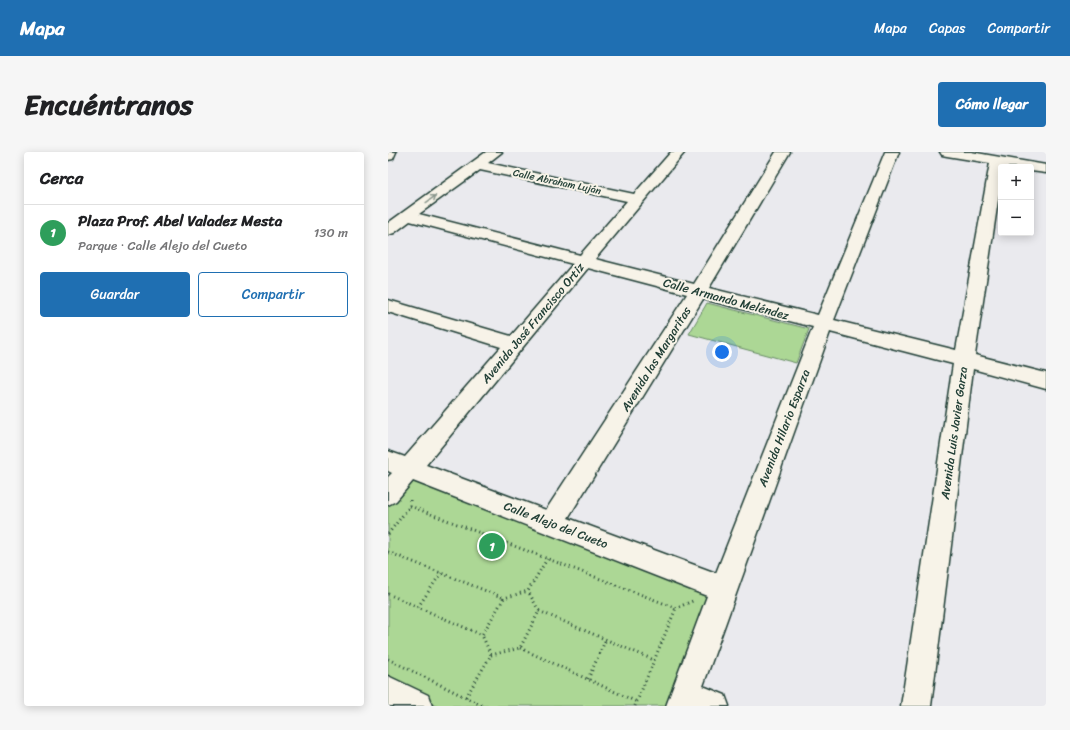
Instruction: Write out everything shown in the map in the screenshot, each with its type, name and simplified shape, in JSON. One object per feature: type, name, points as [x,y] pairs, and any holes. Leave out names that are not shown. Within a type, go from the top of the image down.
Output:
[{"type":"street","points":[[388,156],[389,152]]},
{"type":"street","points":[[388,230],[495,152]]},
{"type":"street","name":"Avenida José Francisco Ortiz","points":[[388,494],[398,465],[516,344],[583,262],[678,152]]},
{"type":"street","name":"Avenida las Margaritas","points":[[551,523],[698,292],[784,152]]},
{"type":"street","name":"Avenida Hilario Esparza","points":[[683,700],[723,589],[823,325],[892,152]]},
{"type":"street","points":[[947,152],[1046,169]]},
{"type":"street","points":[[461,177],[464,158]]},
{"type":"street","name":"Avenida Luis Javier Garza","points":[[916,706],[964,360],[998,161]]},
{"type":"street","name":"Calle Abraham Luján","points":[[477,165],[637,200]]},
{"type":"street","name":"Calle Armando Meléndez","points":[[407,216],[823,325],[1046,381]]},
{"type":"street","points":[[388,306],[516,344]]},
{"type":"street","name":"Calle Alejo del Cueto","points":[[398,465],[723,589]]},
{"type":"street","points":[[388,691],[417,706]]},
{"type":"street","points":[[683,700],[714,706]]},
{"type":"path","points":[[388,534],[410,506],[676,608],[635,706]]},
{"type":"path","points":[[388,552],[504,598],[528,592],[547,559]]},
{"type":"path","points":[[418,607],[441,573]]},
{"type":"path","points":[[528,592],[539,611],[654,660]]},
{"type":"path","points":[[388,594],[482,635],[491,655]]},
{"type":"path","points":[[482,635],[504,598]]},
{"type":"path","points":[[520,648],[539,611]]},
{"type":"path","points":[[588,679],[606,639]]},
{"type":"path","points":[[466,697],[491,655],[520,648],[637,702]]},
{"type":"path","points":[[388,660],[483,706]]},
{"type":"green space","points":[[707,303],[809,329],[796,363],[689,334]]},
{"type":"green space","points":[[410,475],[717,592],[676,706],[436,706],[388,683],[388,500]]},
{"type":"place","name":"Plaza Prof. Abel Valadez Mesta","points":[[492,546]]}]
